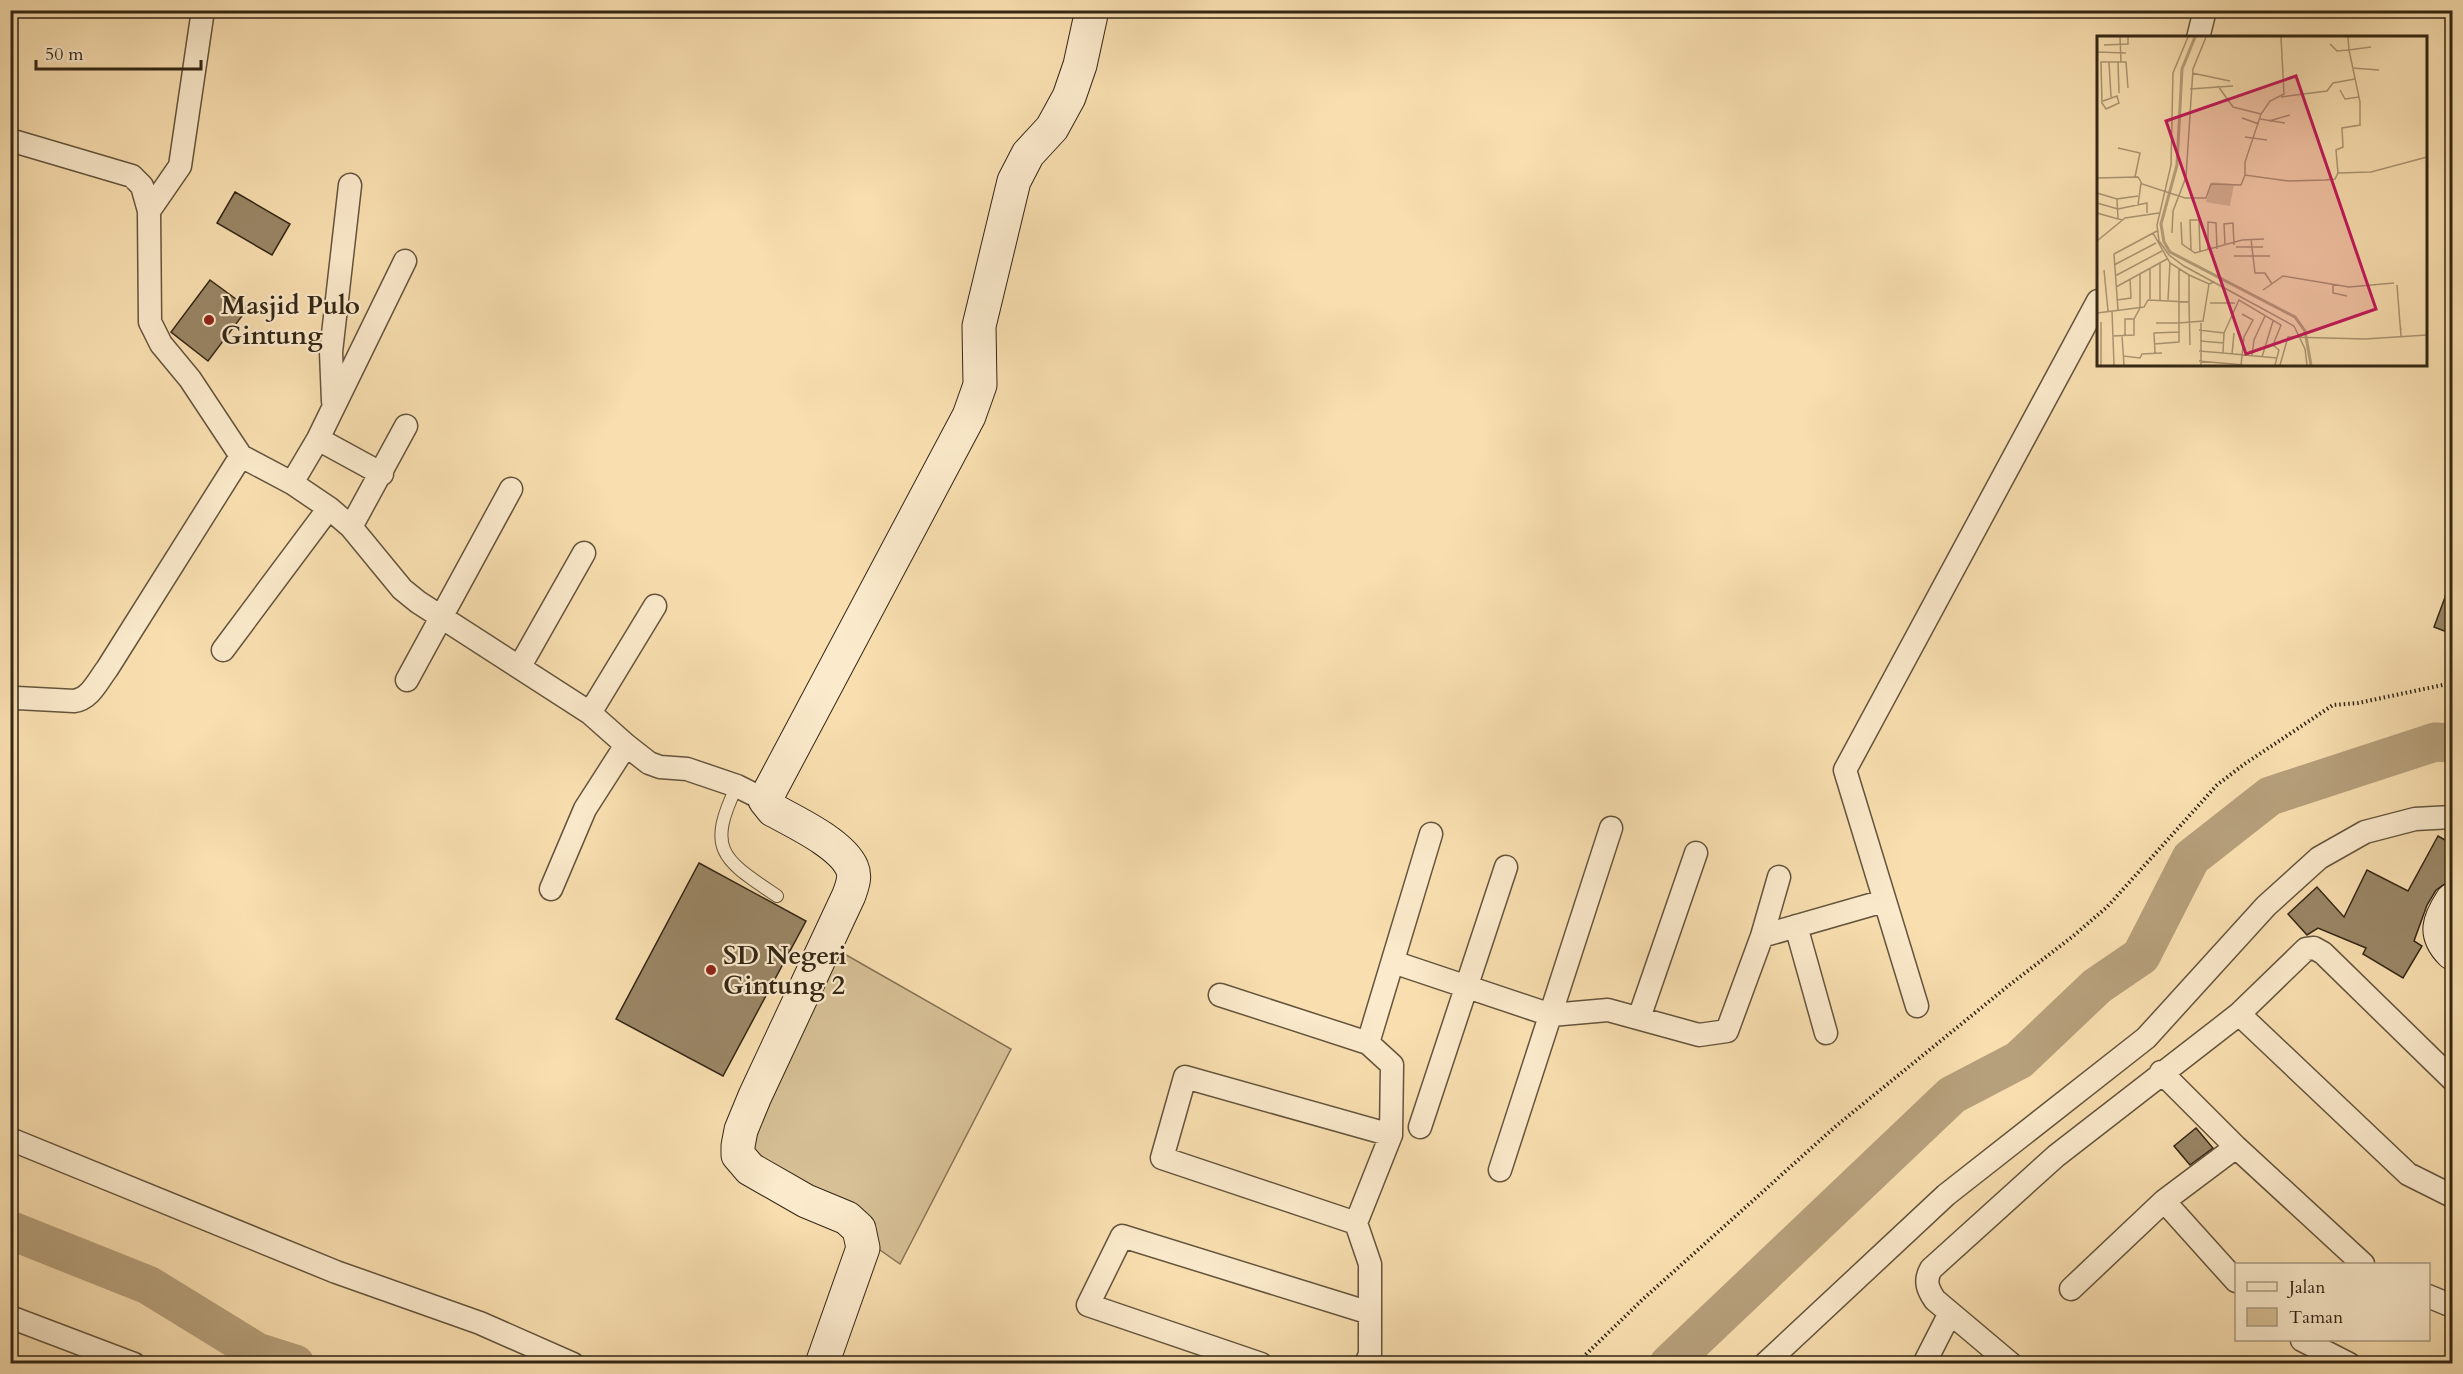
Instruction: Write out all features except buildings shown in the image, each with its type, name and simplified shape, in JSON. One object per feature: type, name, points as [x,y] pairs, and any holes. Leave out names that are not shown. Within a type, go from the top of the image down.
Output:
[{"type":"street","points":[[149,211],[180,166],[203,10]]},
{"type":"street","points":[[751,793],[969,416],[980,385],[980,326],[1014,181],[1028,154],[1052,128],[1069,97],[1080,65],[1092,10]]},
{"type":"street","points":[[2198,36],[2205,10]]},
{"type":"street","points":[[10,140],[132,176],[142,186],[149,211],[148,256],[152,327],[161,344],[190,379],[241,456],[292,483],[329,508],[351,527],[402,589],[442,618],[590,712],[626,746],[654,765],[687,769],[751,793],[773,810],[840,852],[852,868],[854,876],[849,895],[755,1096],[741,1130],[738,1146],[738,1155],[750,1169],[806,1200],[847,1218],[861,1235],[862,1248],[822,1364]]},
{"type":"street","points":[[333,405],[331,352],[350,186]]},
{"type":"street","points":[[292,483],[318,439],[405,261]]},
{"type":"street","points":[[1917,1006],[1845,770],[2092,328],[2097,306]]},
{"type":"street","points":[[351,527],[382,474],[406,426]]},
{"type":"street","points":[[318,439],[382,474]]},
{"type":"street","points":[[10,700],[17,698],[74,701],[88,696],[241,456]]},
{"type":"street","points":[[407,680],[511,489]]},
{"type":"street","points":[[223,650],[329,508]]},
{"type":"street","points":[[520,666],[584,553]]},
{"type":"street","points":[[590,712],[655,606]]},
{"type":"street","points":[[551,889],[585,809],[626,746]]},
{"type":"street","points":[[1765,1364],[1946,1195],[2146,1038],[2266,906],[2319,858],[2365,832],[2415,819],[2452,818]]},
{"type":"street","points":[[1500,1170],[1611,828]]},
{"type":"street","points":[[1368,1043],[1431,834]]},
{"type":"street","points":[[1639,1018],[1696,853]]},
{"type":"street","points":[[1420,1127],[1506,867]]},
{"type":"street","points":[[1393,962],[1551,1015],[1608,1010],[1699,1035],[1727,1031],[1762,936],[1779,877]]},
{"type":"street","points":[[2452,900],[2440,924],[2440,937],[2452,952]]},
{"type":"street","points":[[1762,936],[1884,901]]},
{"type":"street","points":[[1796,926],[1826,1033]]},
{"type":"street","points":[[2011,1364],[1950,1313],[1929,1292],[1927,1280],[1931,1269],[2056,1156],[2161,1072],[2239,1014],[2306,949],[2311,948],[2324,953],[2452,1079]]},
{"type":"street","points":[[1220,995],[1368,1043],[1392,1065],[1391,1135],[1356,1223],[1370,1264],[1370,1354],[1366,1364]]},
{"type":"street","points":[[2239,1014],[2408,1174],[2452,1196]]},
{"type":"street","points":[[2161,1072],[2236,1147],[2362,1263]]},
{"type":"street","points":[[1356,1223],[1162,1158],[1185,1077],[1391,1135]]},
{"type":"street","points":[[10,1139],[336,1272],[480,1323],[573,1364]]},
{"type":"street","points":[[2071,1288],[2164,1201],[2236,1147]]},
{"type":"street","points":[[2164,1201],[2235,1280]]},
{"type":"street","points":[[1261,1364],[1088,1305],[1122,1236],[1370,1313]]},
{"type":"street","points":[[2430,1297],[2452,1306]]},
{"type":"street","points":[[1924,1364],[1950,1313]]},
{"type":"street","points":[[10,1317],[134,1364]]},
{"type":"street","points":[[2304,1341],[2349,1364]]},
{"type":"lane","points":[[751,793],[727,807],[720,838],[722,849],[736,868],[777,896]]},
{"type":"path","points":[[1576,1364],[1641,1301],[1836,1126],[2008,986],[2072,938],[2107,907],[2217,785],[2333,705],[2358,703],[2452,683]]},
{"type":"green space","points":[[820,940],[1011,1049],[900,1264],[728,1144]]},
{"type":"waterway","points":[[1669,1364],[1952,1095],[2019,1060],[2097,986],[2141,956],[2191,858],[2270,796],[2435,742],[2452,743]]},
{"type":"waterway","points":[[10,1230],[148,1285],[257,1352],[295,1364]]},
{"type":"place","name":"Masjid Pulo Gintung","points":[[209,320]]},
{"type":"place","name":"SD Negeri Gintung 2","points":[[711,970]]}]
